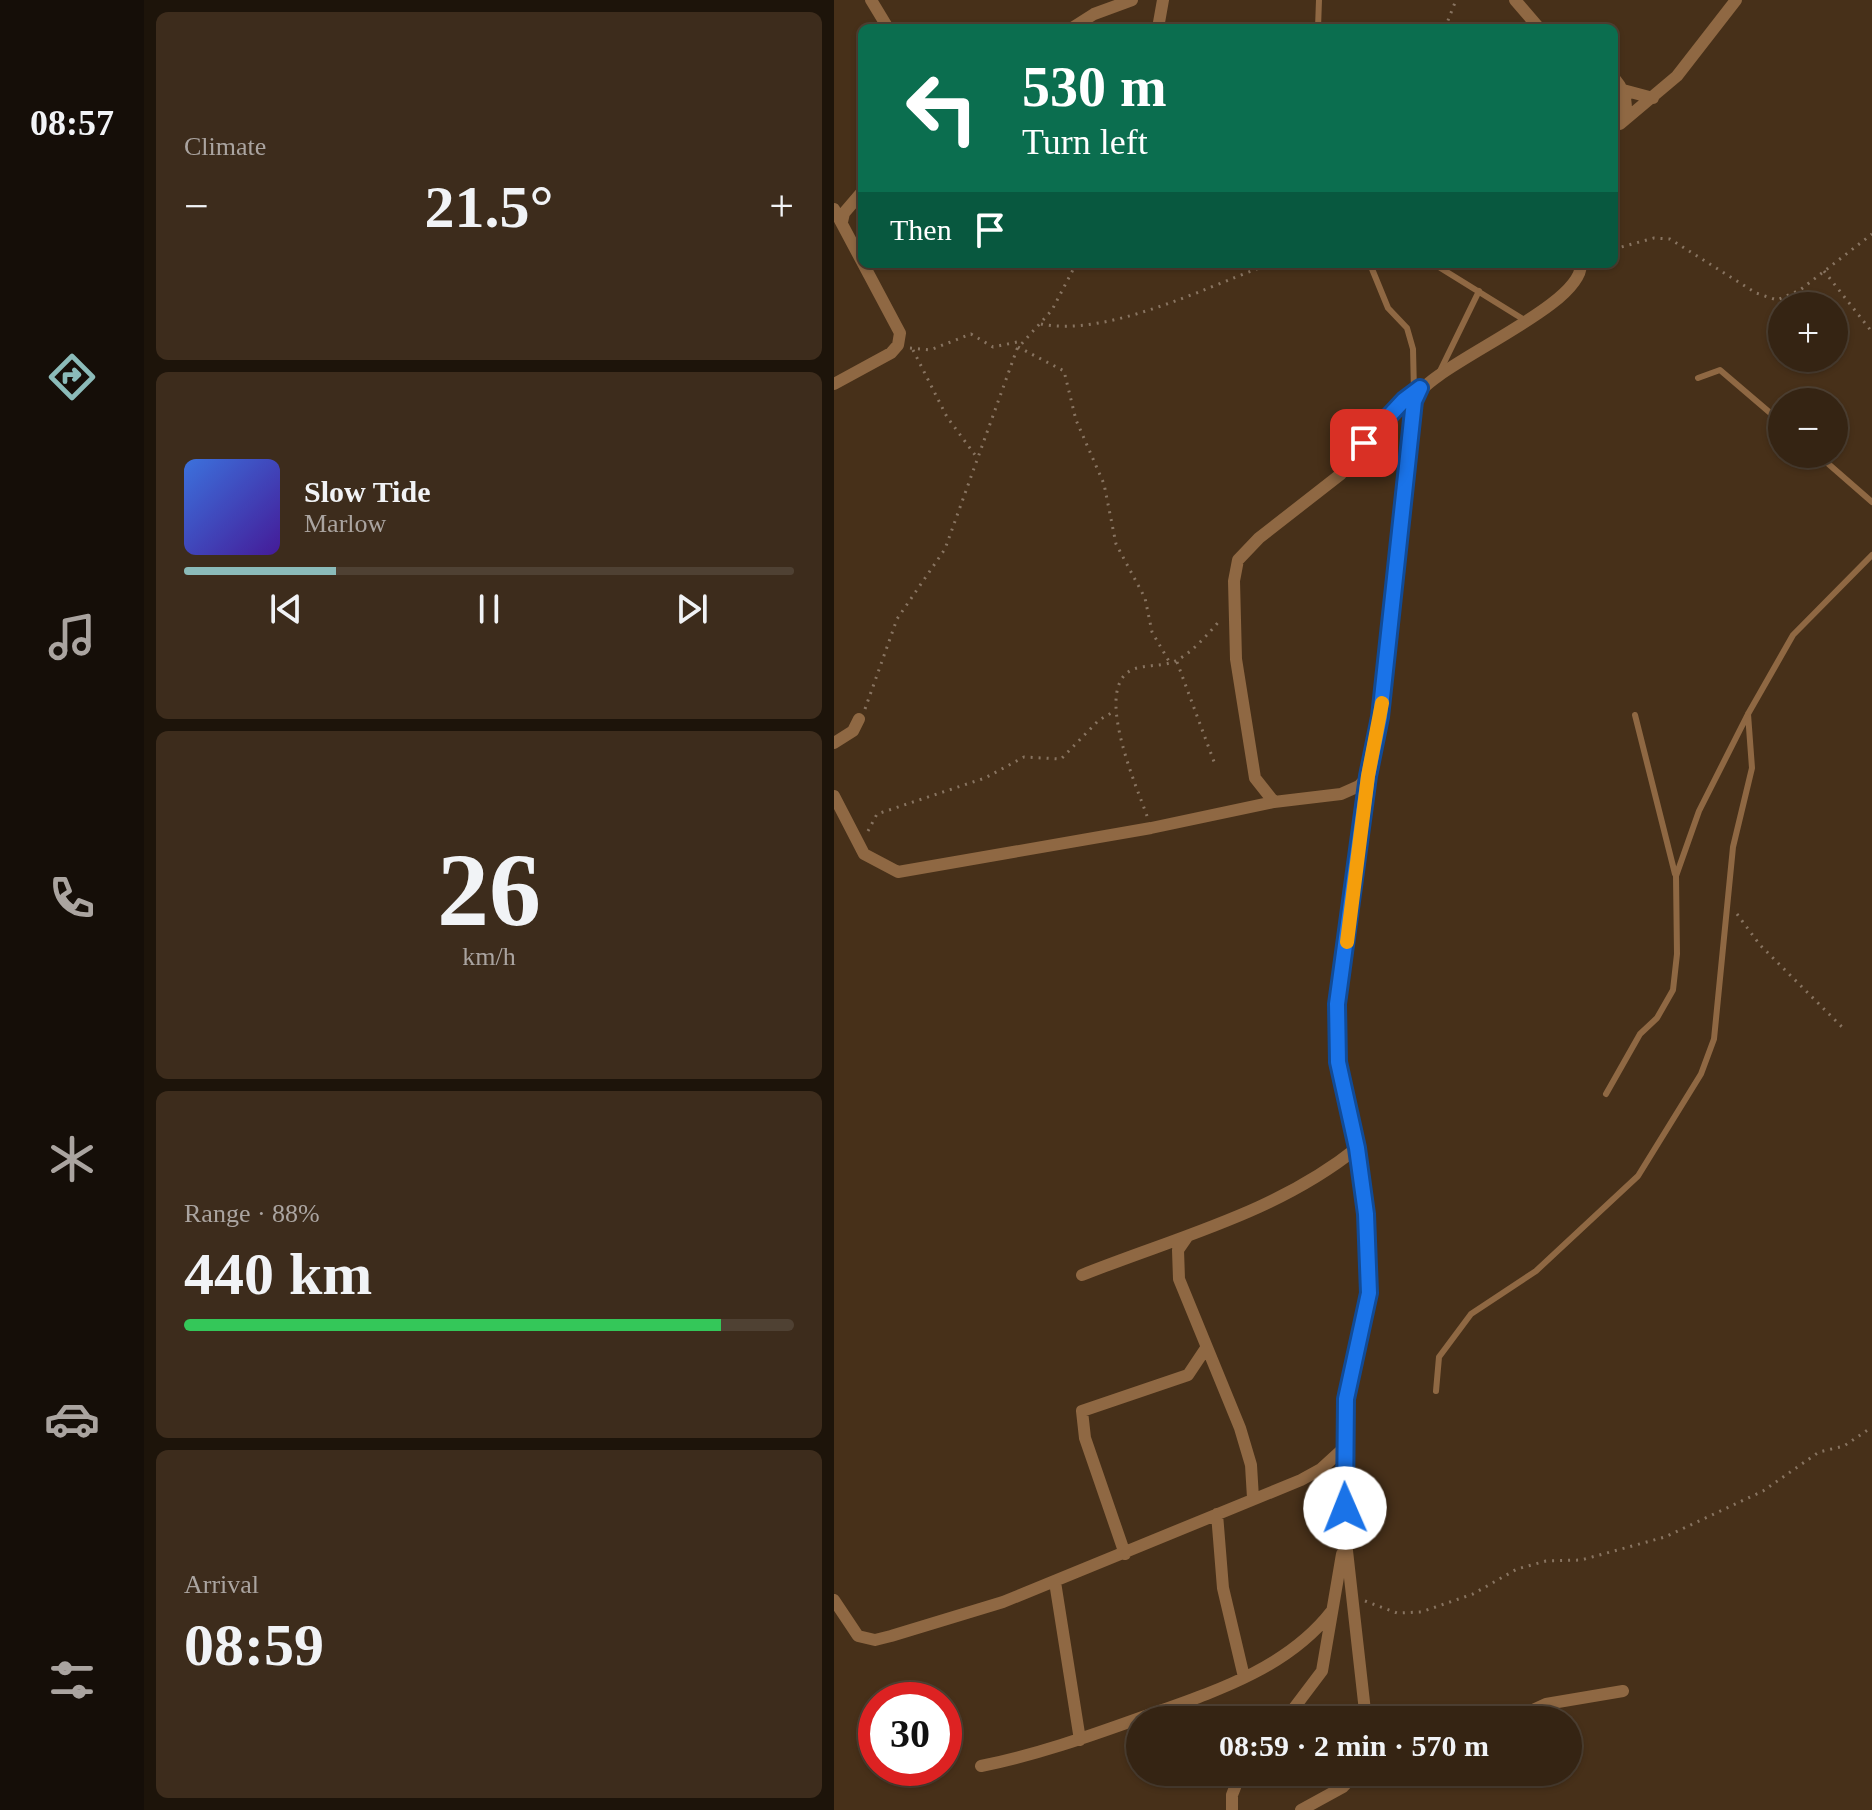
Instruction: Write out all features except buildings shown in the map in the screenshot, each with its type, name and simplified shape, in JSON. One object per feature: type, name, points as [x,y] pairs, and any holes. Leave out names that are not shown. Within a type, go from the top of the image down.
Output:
[{"type":"street","points":[[871,0],[886,24]]},
{"type":"street","points":[[1078,24],[1094,14],[1132,0]]},
{"type":"street","points":[[1159,24],[1163,0]]},
{"type":"street","points":[[1516,0],[1536,24]]},
{"type":"street","points":[[1618,126],[1690,62],[1736,0]]},
{"type":"street","points":[[1618,83],[1627,105],[1618,125]]},
{"type":"street","points":[[1623,90],[1653,98]]},
{"type":"street","points":[[842,222],[844,213],[858,197]]},
{"type":"street","points":[[834,209],[858,257]]},
{"type":"street","points":[[834,384],[891,353],[899,336],[893,315],[865,268]]},
{"type":"street","points":[[1257,805],[1258,785],[1236,659],[1234,599],[1238,560],[1245,550],[1330,485],[1364,443],[1417,390],[1527,321],[1578,278],[1580,268]]},
{"type":"street","points":[[1364,1706],[1345,1533],[1344,1448],[1346,1399],[1369,1293],[1366,1214],[1357,1148],[1338,1062],[1337,1004],[1368,776],[1380,717],[1395,599],[1401,498],[1417,390]]},
{"type":"street","points":[[834,743],[853,731],[859,719]]},
{"type":"street","points":[[834,796],[861,851],[898,872],[1151,828],[1274,802],[1341,794],[1359,786],[1368,776]]},
{"type":"street","points":[[1258,785],[1274,802]]},
{"type":"street","points":[[1082,1275],[1187,1237],[1292,1193],[1357,1148]]},
{"type":"street","points":[[1187,1237],[1178,1250],[1179,1279],[1240,1428],[1251,1465],[1253,1498]]},
{"type":"street","points":[[1125,1554],[1085,1438],[1082,1411],[1188,1375],[1206,1348]]},
{"type":"street","points":[[834,1600],[851,1631],[875,1640],[1003,1602],[1301,1480],[1321,1469],[1344,1448]]},
{"type":"street","points":[[1217,1514],[1223,1588],[1244,1677]]},
{"type":"street","points":[[1296,1706],[1322,1671],[1345,1533]]},
{"type":"street","points":[[1055,1582],[1080,1740]]},
{"type":"street","points":[[981,1766],[1034,1755],[1080,1740],[1244,1677],[1267,1666],[1304,1640],[1331,1612]]},
{"type":"street","points":[[1542,1706],[1623,1691]]},
{"type":"street","points":[[1232,1810],[1236,1786]]},
{"type":"street","points":[[1301,1810],[1344,1786]]},
{"type":"lane","points":[[1318,24],[1319,0]]},
{"type":"lane","points":[[1371,268],[1383,299],[1405,324],[1411,338],[1417,390]]},
{"type":"lane","points":[[1441,268],[1527,321]]},
{"type":"lane","points":[[1438,375],[1479,291]]},
{"type":"lane","points":[[1698,378],[1720,370],[1768,411]]},
{"type":"lane","points":[[1833,468],[1872,502]]},
{"type":"lane","points":[[1676,876],[1699,811],[1748,714],[1793,635],[1872,555]]},
{"type":"lane","points":[[1436,1391],[1439,1357],[1471,1314],[1536,1271],[1650,1161],[1708,1059],[1719,1001],[1733,847],[1752,768],[1748,714]]},
{"type":"lane","points":[[1606,1094],[1640,1034],[1657,1018],[1673,990],[1677,954],[1676,876],[1635,715]]},
{"type":"path","points":[[1448,24],[1456,0]]},
{"type":"path","points":[[1618,248],[1640,240],[1670,239],[1756,293],[1777,300],[1800,290],[1872,234]]},
{"type":"path","points":[[859,719],[868,705],[897,619],[940,562],[964,504],[1018,347],[1052,310],[1074,268]]},
{"type":"path","points":[[1041,324],[1071,328],[1101,325],[1259,268]]},
{"type":"path","points":[[1824,271],[1872,332]]},
{"type":"path","points":[[913,350],[930,350],[968,334],[993,347],[1022,341]]},
{"type":"path","points":[[899,336],[913,350],[947,417],[978,459]]},
{"type":"path","points":[[1018,347],[1064,371],[1070,403],[1104,484],[1116,544],[1145,598],[1152,632],[1170,663]]},
{"type":"path","points":[[1151,828],[1115,711],[1116,689],[1128,672],[1176,660],[1211,631],[1234,599]]},
{"type":"path","points":[[1176,660],[1216,767]]},
{"type":"path","points":[[861,851],[877,814],[985,778],[1024,757],[1061,759],[1099,720],[1115,711]]},
{"type":"path","points":[[1727,900],[1760,945],[1843,1028]]},
{"type":"path","points":[[1350,1595],[1383,1610],[1421,1612],[1473,1594],[1517,1569],[1546,1561],[1581,1560],[1665,1537],[1763,1491],[1819,1452],[1844,1446],[1872,1427]]},
{"type":"slow traffic","points":[[1347,942],[1368,776],[1382,703]]},
{"type":"route","points":[[1345,1508],[1346,1399],[1369,1293],[1366,1214],[1357,1148],[1338,1062],[1337,1004],[1368,776],[1380,717],[1395,599],[1401,498],[1414,401],[1420,388],[1404,400],[1364,443]]}]
